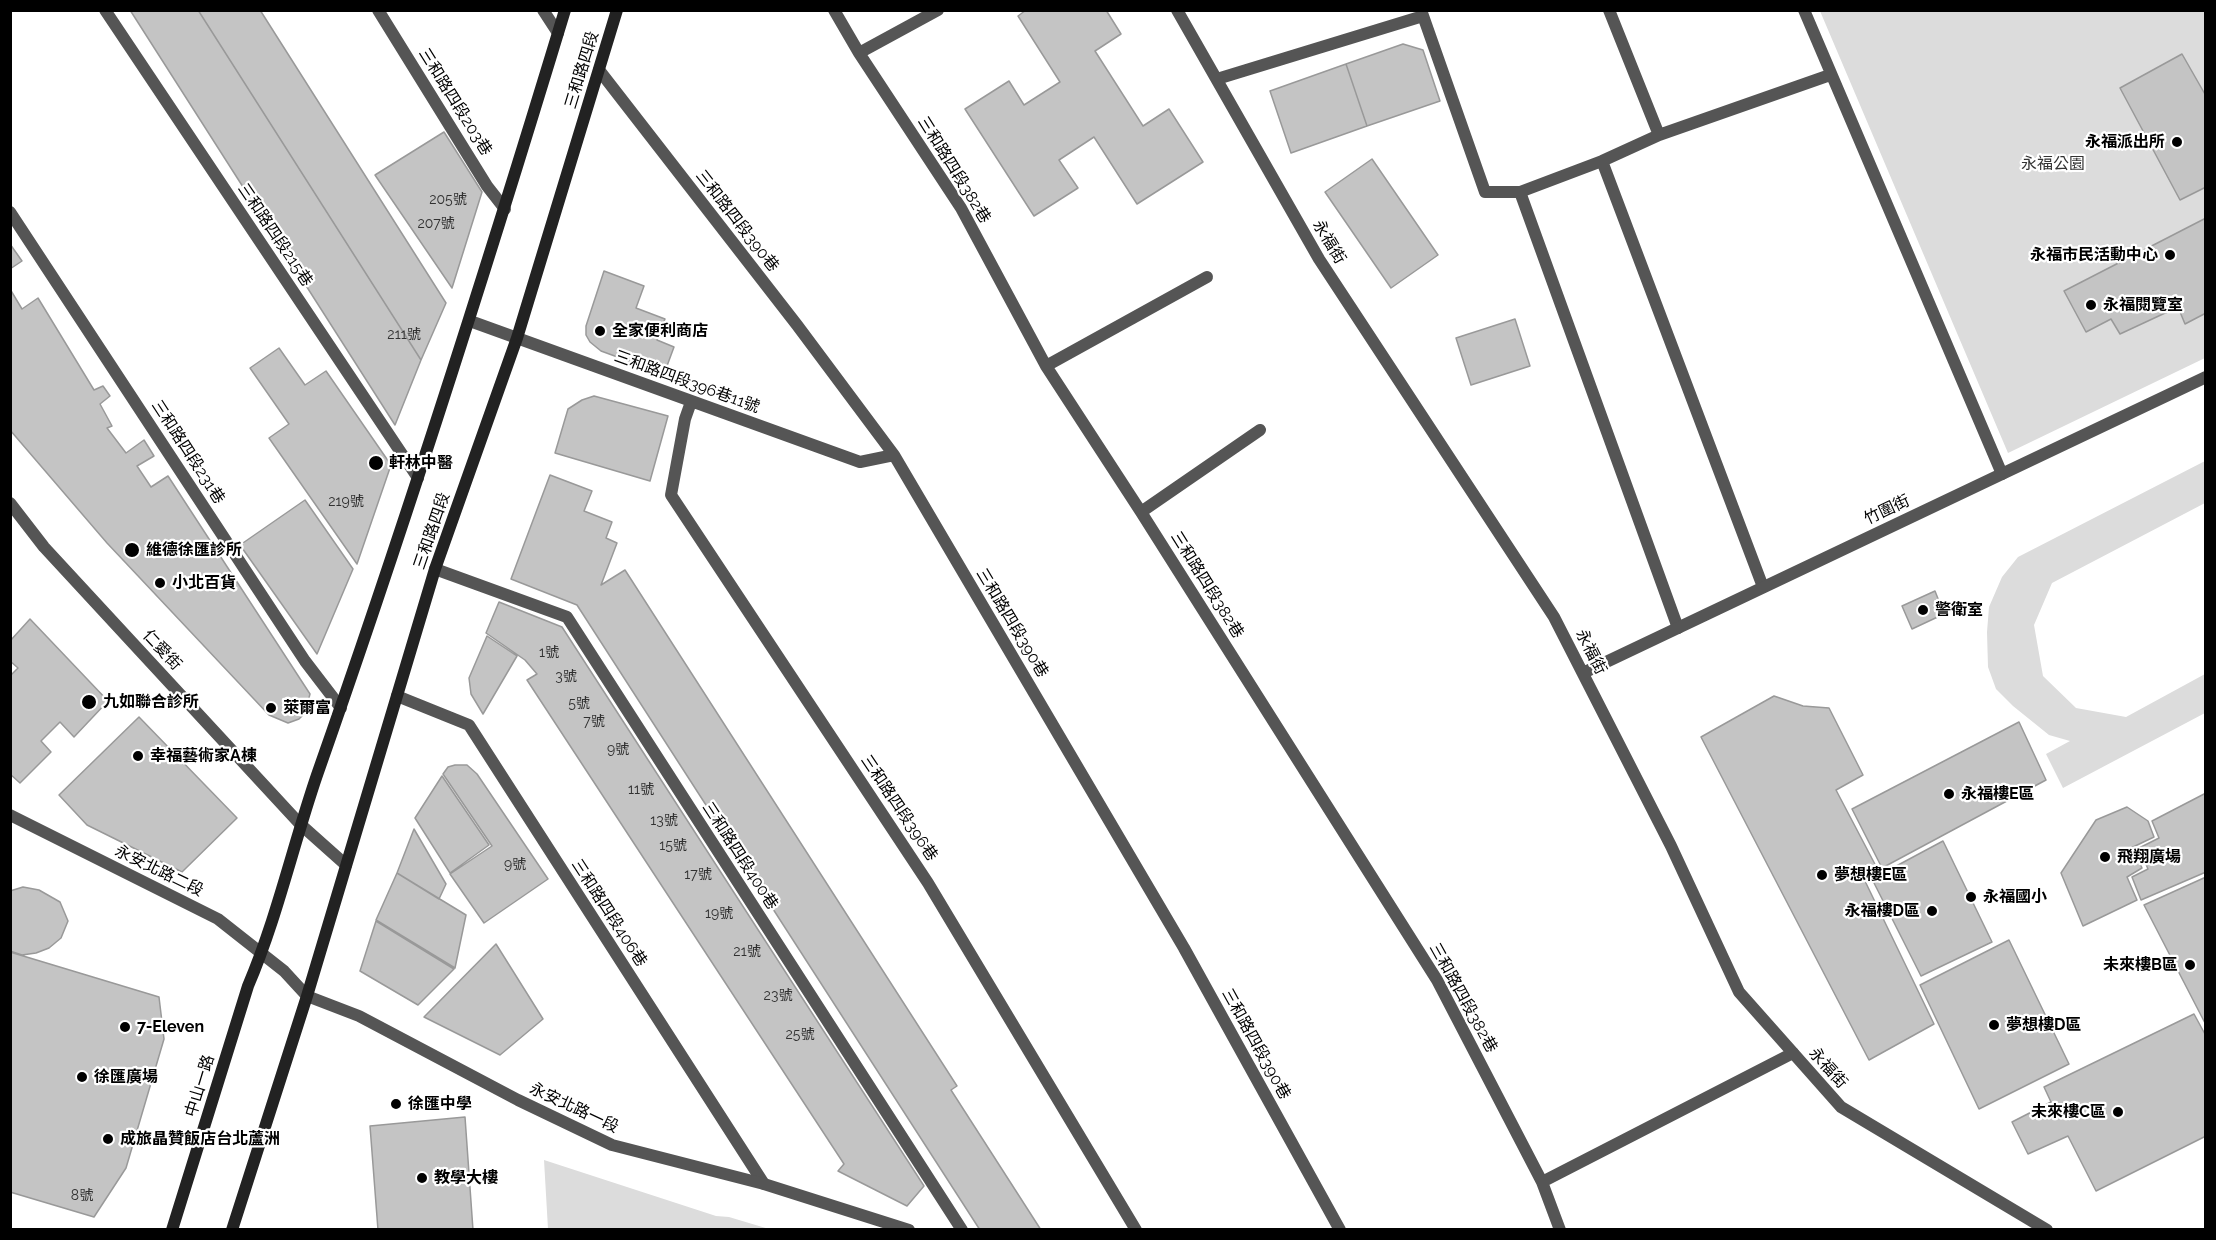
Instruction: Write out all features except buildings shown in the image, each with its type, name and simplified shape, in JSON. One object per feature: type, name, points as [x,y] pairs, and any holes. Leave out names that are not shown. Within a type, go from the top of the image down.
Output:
[{"type":"main road","name":"三和路四段","points":[[262,954],[300,824],[470,321],[565,10]]},
{"type":"main road","name":"三和路四段","points":[[307,996],[435,569],[517,338],[617,10]]},
{"type":"main road","name":"中山一路","points":[[172,1230],[248,986],[262,954]]},
{"type":"main road","points":[[232,1230],[307,996]]},
{"type":"street","name":"三和路四段215巷","points":[[105,10],[418,478]]},
{"type":"street","name":"三和路四段203巷","points":[[378,10],[488,186],[505,209]]},
{"type":"street","points":[[543,10],[558,33]]},
{"type":"street","name":"三和路四段382巷","points":[[834,10],[859,53],[961,208],[1046,366],[1437,980],[1542,1182],[1560,1230]]},
{"type":"street","points":[[859,53],[938,10]]},
{"type":"street","name":"永福街","points":[[1178,10],[1319,259],[1554,617],[1671,846],[1738,992],[1841,1107],[2042,1228]]},
{"type":"street","points":[[1609,10],[1659,135]]},
{"type":"street","points":[[1804,10],[2002,474]]},
{"type":"street","points":[[1217,79],[1422,13],[1485,192],[1520,192],[1602,162],[1659,135],[1830,75]]},
{"type":"street","name":"三和路四段390巷","points":[[599,70],[894,455],[1184,948],[1340,1230]]},
{"type":"street","points":[[1602,162],[1763,587]]},
{"type":"street","points":[[1520,192],[1678,628]]},
{"type":"street","name":"三和路四段231巷","points":[[10,212],[305,661],[341,708]]},
{"type":"street","points":[[1046,366],[1207,277]]},
{"type":"street","name":"三和路四段396巷11號","points":[[470,321],[860,462],[894,455]]},
{"type":"street","name":"竹圍街","points":[[1583,673],[2205,377]]},
{"type":"street","name":"三和路四段396巷","points":[[691,402],[685,419],[671,495],[928,883],[1136,1230]]},
{"type":"street","points":[[1141,512],[1260,430]]},
{"type":"street","name":"仁愛街","points":[[10,503],[44,547],[300,824],[346,865]]},
{"type":"street","name":"三和路四段400巷","points":[[435,569],[567,617],[962,1230]]},
{"type":"street","name":"三和路四段406巷","points":[[397,696],[469,725],[764,1184]]},
{"type":"street","name":"永安北路二段","points":[[10,815],[218,919],[284,970]]},
{"type":"street","name":"永安北路一段","points":[[284,970],[307,996],[359,1016],[518,1100],[612,1145],[764,1184],[909,1230]]},
{"type":"street","points":[[1542,1182],[1793,1053]]},
{"type":"green space","name":"永福公園","points":[[1820,11],[2205,11],[2205,358],[2008,453]]},
{"type":"green space","points":[[2205,461],[2205,503],[2052,583],[2034,625],[2043,676],[2076,708],[2126,717],[2205,674],[2205,713],[2063,788],[2046,754],[2070,741],[2049,735],[2013,706],[1996,689],[1988,667],[1989,607],[2002,577],[2018,557]]},
{"type":"green space","points":[[544,1160],[716,1216],[729,1217],[769,1229],[548,1229]]},
{"type":"place","name":"永福派出所","points":[[2177,142]]},
{"type":"place","name":"永福市民活動中心","points":[[2170,255]]},
{"type":"place","name":"永福閱覽室","points":[[2091,305]]},
{"type":"place","name":"全家便利商店","points":[[600,331]]},
{"type":"place","name":"軒林中醫","points":[[376,463]]},
{"type":"place","name":"維德徐匯診所","points":[[132,550]]},
{"type":"place","name":"小北百貨","points":[[160,583]]},
{"type":"place","name":"警衛室","points":[[1923,610]]},
{"type":"place","name":"九如聯合診所","points":[[89,702]]},
{"type":"place","name":"萊爾富","points":[[271,708]]},
{"type":"place","name":"幸福藝術家A棟","points":[[138,756]]},
{"type":"place","name":"永福樓E區","points":[[1949,794]]},
{"type":"place","name":"飛翔廣場","points":[[2105,857]]},
{"type":"place","name":"夢想樓E區","points":[[1822,875]]},
{"type":"place","name":"永福國小","points":[[1971,897]]},
{"type":"place","name":"永福樓D區","points":[[1932,911]]},
{"type":"place","name":"未來樓B區","points":[[2190,965]]},
{"type":"place","name":"夢想樓D區","points":[[1994,1025]]},
{"type":"place","name":"7-Eleven","points":[[125,1027]]},
{"type":"place","name":"徐匯廣場","points":[[82,1077]]},
{"type":"place","name":"徐匯中學","points":[[396,1104]]},
{"type":"place","name":"未來樓C區","points":[[2118,1112]]},
{"type":"place","name":"成旅晶贊飯店台北蘆洲","points":[[108,1139]]},
{"type":"place","name":"教學大樓","points":[[422,1178]]}]
